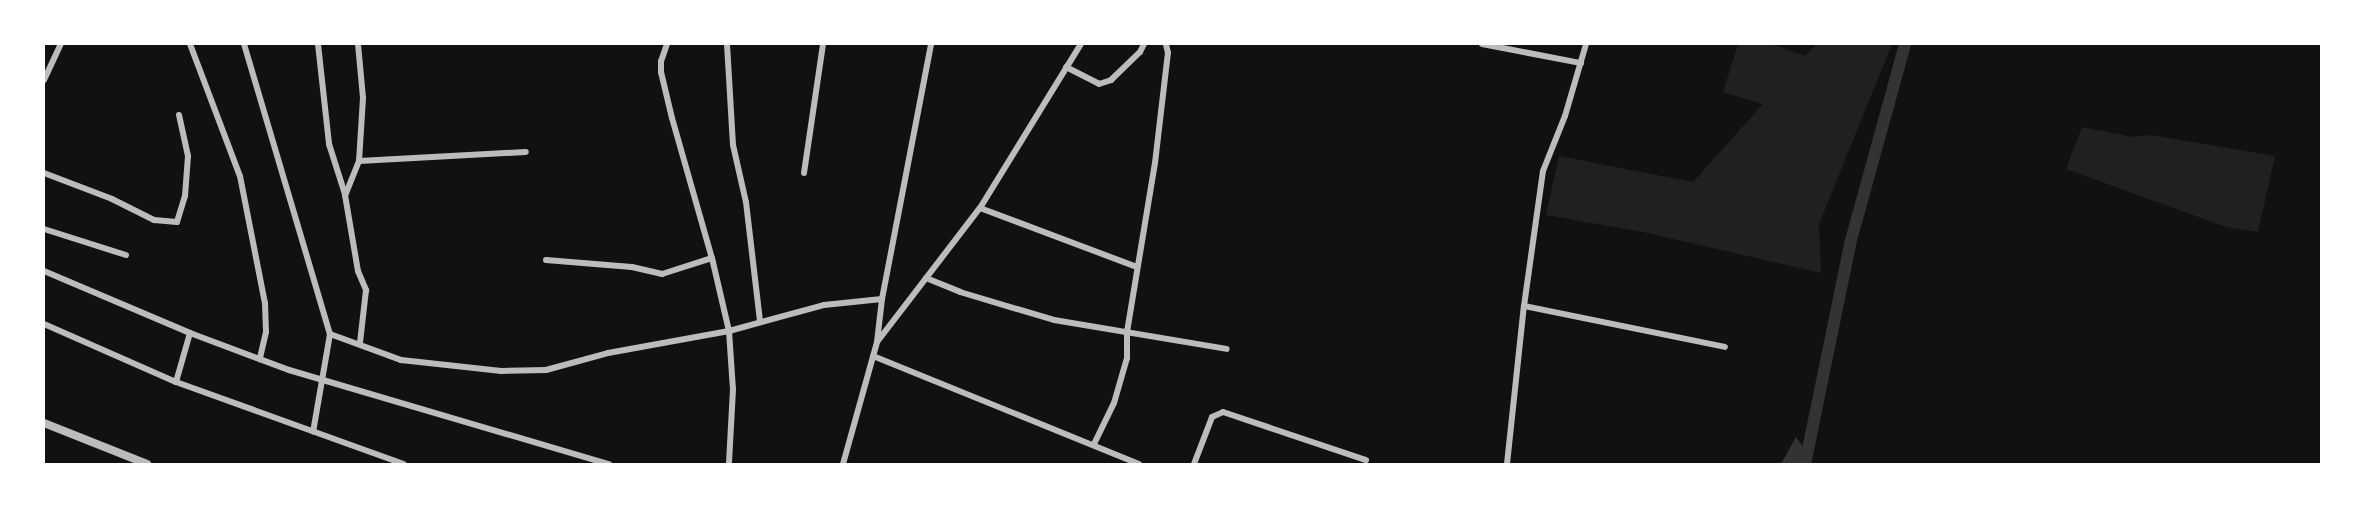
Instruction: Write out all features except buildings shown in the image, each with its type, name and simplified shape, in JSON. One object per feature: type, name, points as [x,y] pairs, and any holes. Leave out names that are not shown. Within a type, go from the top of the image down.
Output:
[{"type":"street","points":[[44,80],[61,44]]},
{"type":"street","points":[[190,44],[240,176],[265,303],[266,332],[260,359]]},
{"type":"street","points":[[244,44],[330,334],[312,432]]},
{"type":"street","points":[[318,44],[329,144],[345,195],[358,271],[366,290],[360,343]]},
{"type":"street","points":[[345,195],[359,161],[363,98],[358,44]]},
{"type":"street","points":[[667,44],[661,61],[661,72],[712,258],[729,330],[733,389],[729,465]]},
{"type":"street","points":[[727,44],[733,145],[746,202],[760,321]]},
{"type":"street","points":[[804,173],[823,44]]},
{"type":"street","points":[[843,465],[877,342],[882,299],[931,44]]},
{"type":"street","points":[[877,342],[981,208],[1082,44]]},
{"type":"street","points":[[1066,67],[1099,84],[1112,80],[1140,52],[1144,44]]},
{"type":"street","points":[[1094,444],[1123,380],[1127,332],[1155,163],[1168,53],[1166,44]]},
{"type":"street","points":[[1482,44],[1581,63]]},
{"type":"street","points":[[1507,465],[1524,306],[1543,171],[1565,116],[1586,44]]},
{"type":"street","points":[[44,173],[112,199],[154,220],[177,222],[186,196],[188,156],[179,114]]},
{"type":"street","points":[[359,161],[526,152]]},
{"type":"street","points":[[981,208],[1137,267]]},
{"type":"street","points":[[44,229],[126,255]]},
{"type":"street","points":[[546,260],[632,267],[662,274],[712,258]]},
{"type":"street","points":[[44,271],[190,333],[260,359],[609,465]]},
{"type":"street","points":[[926,278],[960,292],[1054,320],[1227,349]]},
{"type":"street","points":[[330,334],[360,343],[401,360],[501,371],[546,370],[609,353],[729,330],[824,305],[882,299]]},
{"type":"street","points":[[1524,306],[1725,347]]},
{"type":"street","points":[[44,324],[176,382],[404,465]]},
{"type":"street","points":[[176,382],[190,333]]},
{"type":"street","points":[[873,356],[1094,444],[1139,465]]},
{"type":"street","points":[[1194,465],[1212,417],[1222,412],[1366,460]]},
{"type":"street","points":[[44,423],[147,465]]},
{"type":"shaded area","points":[[1738,44],[1772,44],[1805,56],[1817,44],[1892,44],[1819,224],[1821,273],[1643,232],[1546,215],[1559,156],[1693,182],[1763,104],[1723,92]]},
{"type":"shaded area","points":[[2082,127],[2133,137],[2151,135],[2275,156],[2258,232],[2226,227],[2066,169]]},
{"type":"shaded area","points":[[1796,437],[1804,448],[1804,464],[1781,464]]},
{"type":"waterway","points":[[1805,464],[1850,244],[1905,44]]}]
